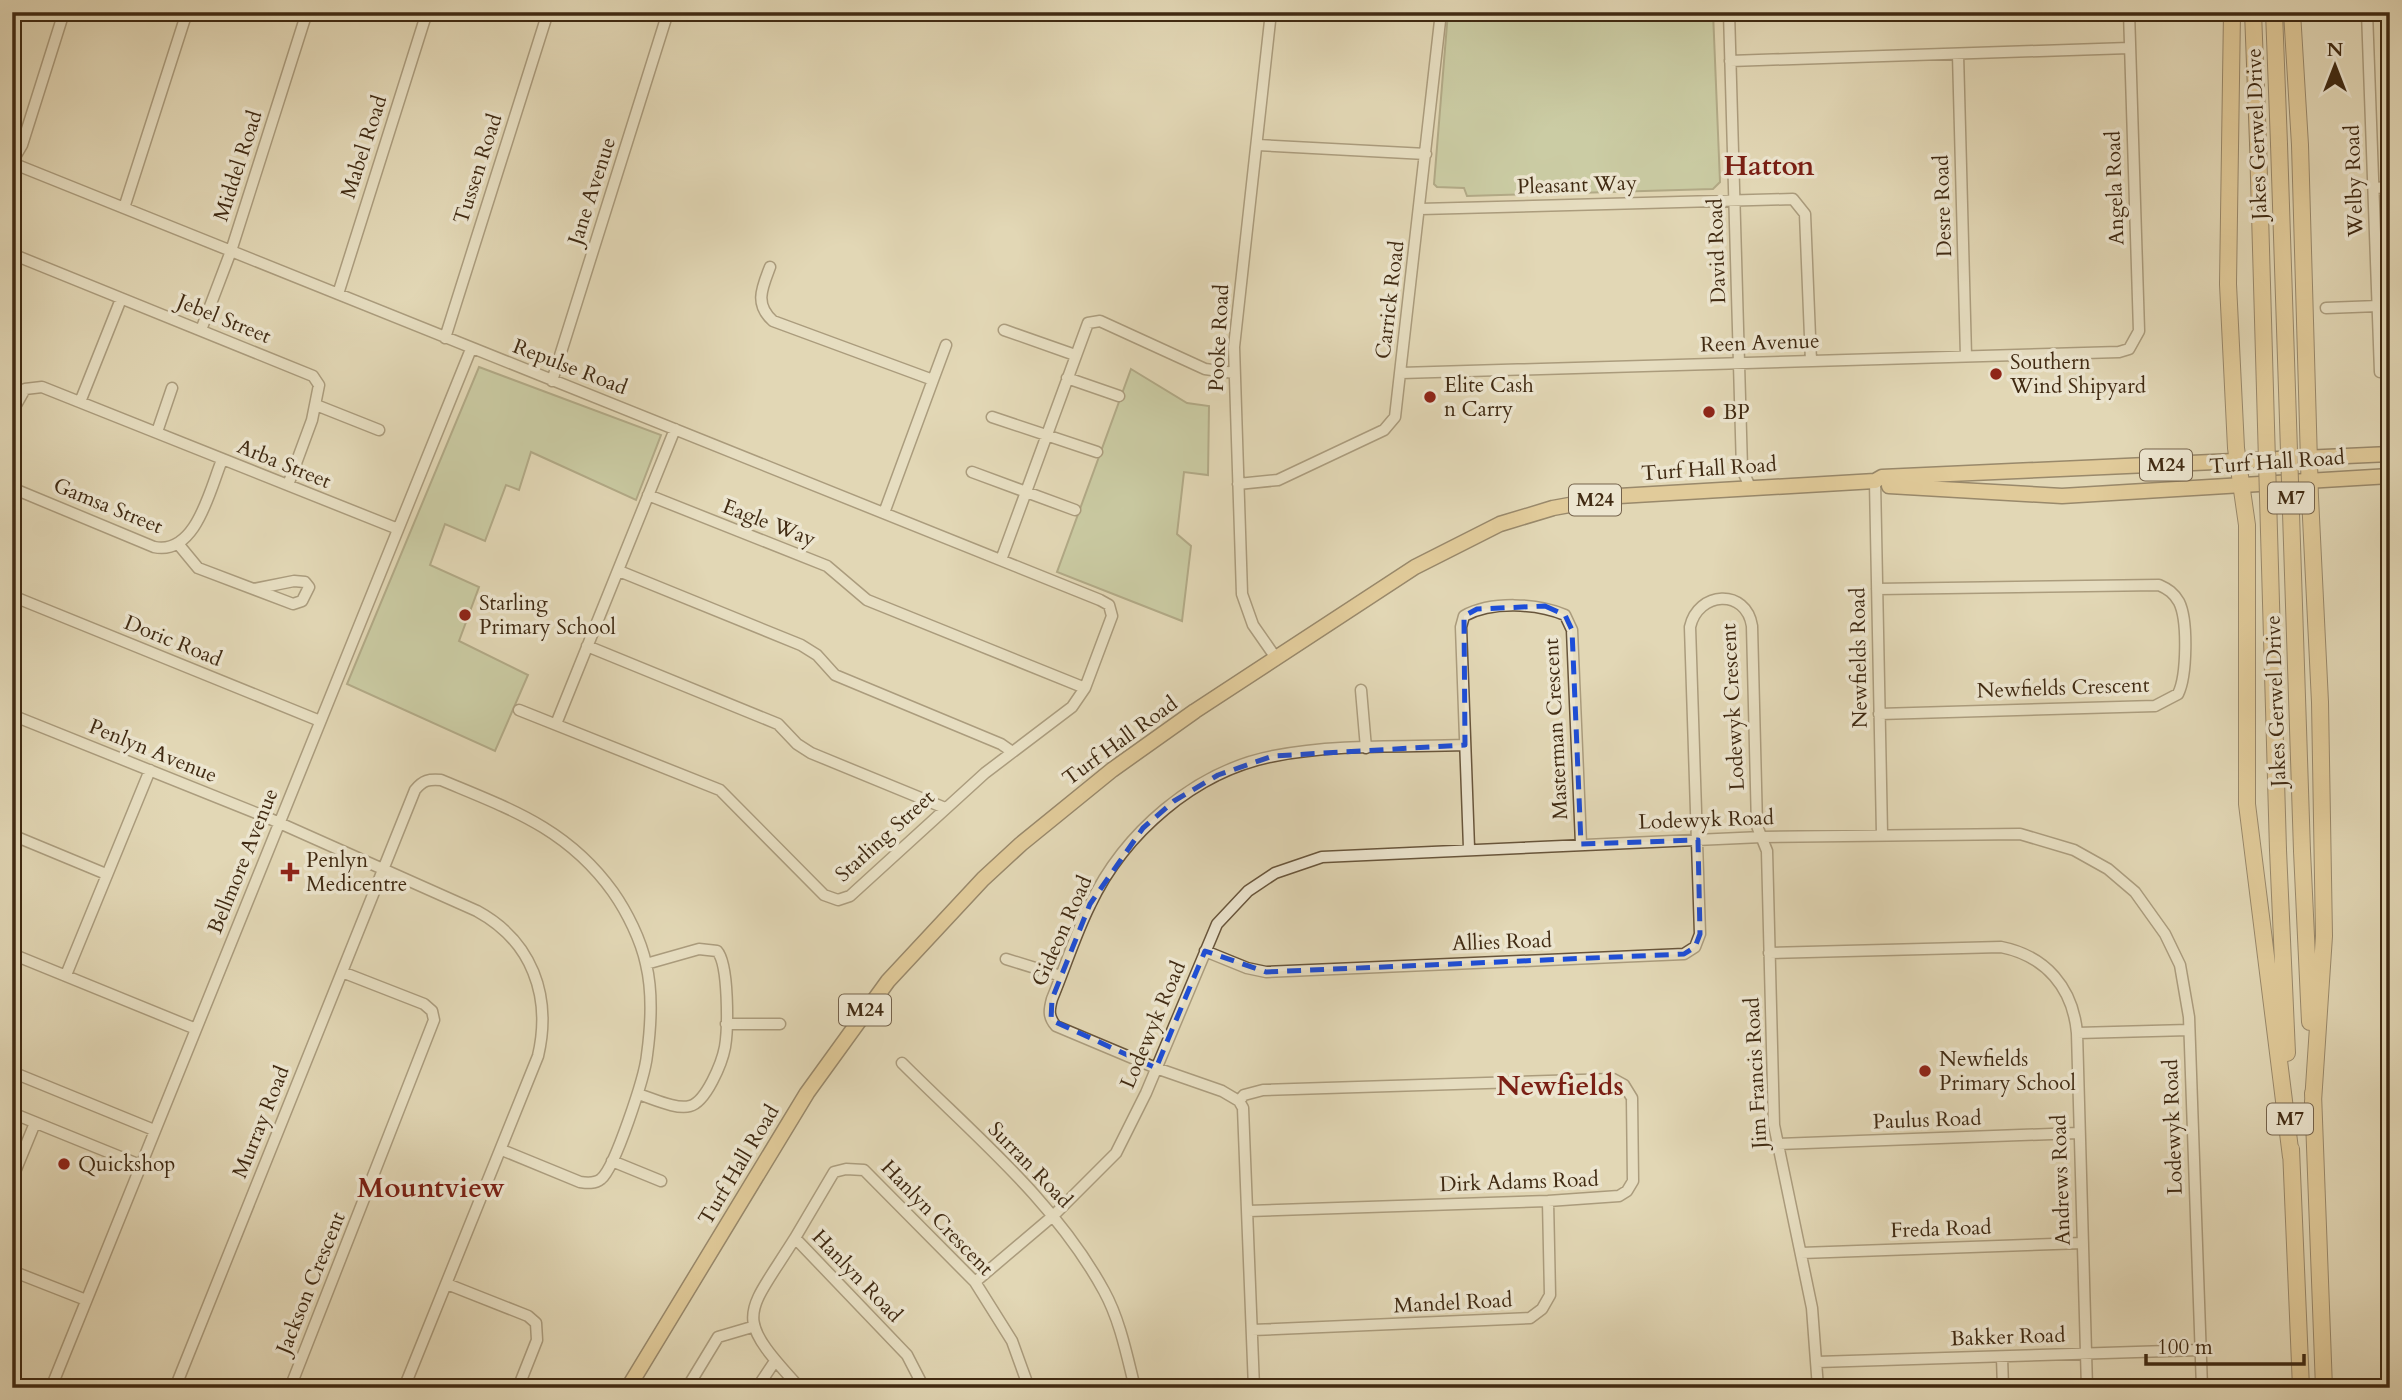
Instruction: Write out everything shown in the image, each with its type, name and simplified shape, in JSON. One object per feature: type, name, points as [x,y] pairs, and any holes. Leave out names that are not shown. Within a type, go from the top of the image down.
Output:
[{"type":"highway","points":[[2232,12],[2227,222],[2238,461],[2247,525],[2247,804],[2291,1157]]},
{"type":"highway","name":"Jakes Gerwel Drive","points":[[2253,12],[2278,850],[2301,1388]]},
{"type":"highway","name":"Jakes Gerwel Drive","points":[[2274,12],[2302,852],[2324,1388]]},
{"type":"highway","points":[[2292,12],[2300,145],[2309,480],[2320,702],[2324,936],[2313,1102]]},
{"type":"main road","name":"Turf Hall Road","points":[[1875,481],[1882,477],[2390,454]]},
{"type":"main road","name":"Turf Hall Road","points":[[628,1388],[833,1054],[918,947],[983,878],[1064,808],[1175,726],[1424,561],[1500,524],[1586,501],[1750,487],[1875,481],[1886,485],[2062,496],[2390,476]]},
{"type":"street","points":[[12,163],[19,155],[64,12]]},
{"type":"street","points":[[124,208],[187,12]]},
{"type":"street","name":"Middel Road","points":[[201,330],[231,251],[307,12]]},
{"type":"street","name":"Mabel Road","points":[[338,294],[427,12]]},
{"type":"street","name":"Tussen Road","points":[[445,338],[548,12]]},
{"type":"street","name":"Jane Avenue","points":[[552,381],[668,12]]},
{"type":"street","name":"Pooke Road","points":[[1271,12],[1237,316],[1234,373],[1244,606],[1253,625],[1276,657]]},
{"type":"street","name":"Carrick Road","points":[[1238,484],[1278,480],[1384,430],[1397,413],[1441,12]]},
{"type":"street","name":"David Road","points":[[1729,12],[1742,469],[1750,487]]},
{"type":"street","name":"Angela Road","points":[[2119,352],[2132,346],[2139,331],[2129,12]]},
{"type":"street","name":"Welby Road","points":[[2367,12],[2380,372]]},
{"type":"street","points":[[1730,61],[2129,48]]},
{"type":"street","name":"Desre Road","points":[[1958,54],[1966,356]]},
{"type":"street","points":[[1258,145],[1426,153]]},
{"type":"street","name":"Repulse Road","points":[[12,163],[1100,600],[1111,609]]},
{"type":"street","points":[[2374,188],[2390,187]]},
{"type":"street","name":"Pleasant Way","points":[[1420,209],[1734,199],[1788,198],[1798,201],[1804,209],[1811,361]]},
{"type":"street","name":"Jebel Street","points":[[12,254],[313,376],[319,385],[316,405]]},
{"type":"street","points":[[770,267],[760,302],[764,313],[773,321],[933,380]]},
{"type":"street","points":[[80,402],[121,299]]},
{"type":"street","points":[[2326,308],[2378,306]]},
{"type":"street","points":[[1001,560],[1085,327],[1096,320],[1205,369],[1234,373]]},
{"type":"street","points":[[1004,330],[1075,355]]},
{"type":"street","points":[[884,513],[946,345]]},
{"type":"street","name":"Bellmore Avenue","points":[[51,1388],[471,349]]},
{"type":"street","name":"Reen Avenue","points":[[1401,373],[2119,352]]},
{"type":"street","points":[[1067,378],[1119,396]]},
{"type":"street","name":"Arba Street","points":[[12,412],[22,391],[31,386],[42,387],[398,529]]},
{"type":"street","points":[[157,432],[172,388]]},
{"type":"street","points":[[288,485],[316,405],[379,430]]},
{"type":"street","points":[[992,417],[1097,452]]},
{"type":"street","points":[[556,724],[675,429]]},
{"type":"street","name":"Gamsa Street","points":[[12,488],[155,547],[179,545],[193,529],[222,460]]},
{"type":"street","points":[[972,472],[1075,510]]},
{"type":"street","name":"Newfields Road","points":[[1875,481],[1882,834]]},
{"type":"street","name":"Eagle Way","points":[[648,495],[827,566],[867,600],[1085,688]]},
{"type":"street","points":[[179,545],[193,565],[254,589]]},
{"type":"street","points":[[618,571],[801,645],[817,654],[835,675],[1001,744],[1011,751]]},
{"type":"street","name":"Newfields Crescent","points":[[1877,589],[2158,585],[2174,594],[2182,612],[2185,674],[2178,694],[2155,706],[1879,714]]},
{"type":"street","name":"Doric Road","points":[[12,596],[320,721]]},
{"type":"street","name":"Lodewyk Crescent","points":[[1698,840],[1690,627],[1696,611],[1709,600],[1721,598],[1741,604],[1751,619],[1757,825],[1762,837]]},
{"type":"street","name":"Masterman Crescent","points":[[1469,848],[1461,627],[1464,616],[1477,609],[1545,606],[1565,615],[1572,630],[1581,844]]},
{"type":"street","name":"Starling Street","points":[[519,710],[720,790],[824,895],[832,898],[850,896],[1011,751],[1072,707],[1085,688],[1112,619],[1111,609]]},
{"type":"street","points":[[587,646],[778,724],[803,748],[945,808]]},
{"type":"street","points":[[1361,690],[1366,748]]},
{"type":"street","name":"Penlyn Avenue","points":[[12,715],[279,823],[491,918],[514,939],[534,970],[544,1008],[541,1042],[502,1150],[404,1388]]},
{"type":"street","name":"Gideon Road","points":[[1239,1101],[1222,1091],[1156,1068],[1056,1026],[1051,1020],[1049,1010],[1061,976],[1090,904],[1110,870],[1143,828],[1174,801],[1218,775],[1273,756],[1366,748],[1465,746]]},
{"type":"street","points":[[66,975],[150,770]]},
{"type":"street","name":"Murray Road","points":[[175,1388],[382,870],[415,790],[424,781],[441,780],[535,820],[575,847],[614,894],[646,964]]},
{"type":"street","name":"Lodewyk Road","points":[[975,1282],[1054,1215],[1116,1153],[1156,1068],[1217,924],[1248,891],[1275,873],[1322,857],[1469,848],[1762,837],[2020,834],[2074,850],[2108,869],[2146,905],[2174,950],[2185,981],[2202,1388]]},
{"type":"street","points":[[12,835],[106,874]]},
{"type":"street","name":"Jim Francis Road","points":[[1762,837],[1767,851],[1774,1125],[1812,1308],[1818,1388]]},
{"type":"street","name":"Allies Road","points":[[1205,951],[1247,968],[1266,972],[1684,954],[1695,947],[1700,934],[1698,840]]},
{"type":"street","name":"Andrews Road","points":[[1769,953],[2001,947],[2017,950],[2042,963],[2060,981],[2072,1003],[2077,1033],[2087,1388]]},
{"type":"street","points":[[502,1150],[589,1184],[603,1178],[638,1094],[649,1036],[646,964],[699,949],[717,951],[724,967],[724,1051],[703,1097],[696,1104],[683,1107],[638,1094]]},
{"type":"street","points":[[12,954],[196,1029]]},
{"type":"street","points":[[1006,959],[1061,976]]},
{"type":"street","name":"Jackson Crescent","points":[[290,1388],[435,1020],[432,1011],[424,1004],[342,972]]},
{"type":"street","points":[[726,1024],[780,1024]]},
{"type":"street","points":[[2077,1033],[2189,1030]]},
{"type":"street","name":"Surran Road","points":[[902,1063],[1054,1215],[1104,1292],[1122,1338],[1135,1388]]},
{"type":"street","points":[[12,1072],[155,1130]]},
{"type":"street","name":"Dirk Adams Road","points":[[1239,1101],[1253,1091],[1263,1090],[1613,1079],[1624,1084],[1632,1098],[1630,1186],[1627,1191],[1611,1197],[1248,1211]]},
{"type":"street","points":[[1239,1101],[1245,1118],[1254,1388]]},
{"type":"street","points":[[12,1113],[140,1165]]},
{"type":"street","points":[[12,1179],[35,1123]]},
{"type":"street","name":"Paulus Road","points":[[1778,1144],[2078,1133]]},
{"type":"street","points":[[612,1161],[661,1181]]},
{"type":"street","name":"Hanlyn Crescent","points":[[794,1238],[834,1172],[846,1169],[864,1170],[975,1282],[1012,1341],[1029,1388]]},
{"type":"street","name":"Mandel Road","points":[[1252,1330],[1530,1318],[1542,1309],[1550,1295],[1548,1201]]},
{"type":"street","name":"Hanlyn Road","points":[[752,1327],[756,1300],[794,1238],[907,1355],[924,1388]]},
{"type":"street","name":"Freda Road","points":[[1801,1253],[2083,1243]]},
{"type":"street","points":[[12,1271],[86,1300]]},
{"type":"street","points":[[447,1284],[528,1316],[536,1323],[537,1339],[518,1388]]},
{"type":"street","points":[[687,1388],[718,1337],[752,1327],[775,1361],[800,1388]]},
{"type":"street","name":"Bakker Road","points":[[1817,1362],[2200,1350]]},
{"type":"street","points":[[2001,1357],[2003,1388]]},
{"type":"street","points":[[757,1388],[775,1361]]},
{"type":"highlighted area","points":[[1545,606],[1565,615],[1572,630],[1581,844],[1698,840],[1700,934],[1695,947],[1684,954],[1266,972],[1205,951],[1156,1068],[1051,1020],[1052,999],[1090,904],[1143,828],[1174,801],[1218,775],[1273,756],[1465,745],[1464,616],[1477,609]]},
{"type":"green space","points":[[1448,12],[1713,12],[1720,182],[1713,189],[1467,196],[1464,188],[1437,187],[1434,184]]},
{"type":"green space","name":"Starling Primary School","points":[[479,367],[661,435],[636,500],[531,452],[519,490],[506,485],[485,541],[445,524],[430,565],[479,587],[459,641],[528,675],[495,751],[347,684]]},
{"type":"green space","points":[[1131,369],[1187,403],[1209,406],[1208,475],[1184,472],[1177,534],[1191,546],[1182,621],[1057,572]]},
{"type":"place","name":"Southern Wind Shipyard","points":[[1996,374]]},
{"type":"place","name":"Elite Cash n Carry","points":[[1430,397]]},
{"type":"place","name":"BP","points":[[1709,412]]},
{"type":"place","name":"Starling Primary School","points":[[465,615]]},
{"type":"place","name":"Penlyn Medicentre","points":[[290,872]]},
{"type":"place","name":"Newfields Primary School","points":[[1925,1071]]},
{"type":"place","name":"Quickshop","points":[[64,1164]]},
{"type":"district","name":"Hatton","points":[[1769,166]]},
{"type":"district","name":"Newfields","points":[[1560,1086]]},
{"type":"district","name":"Mountview","points":[[431,1188]]}]
